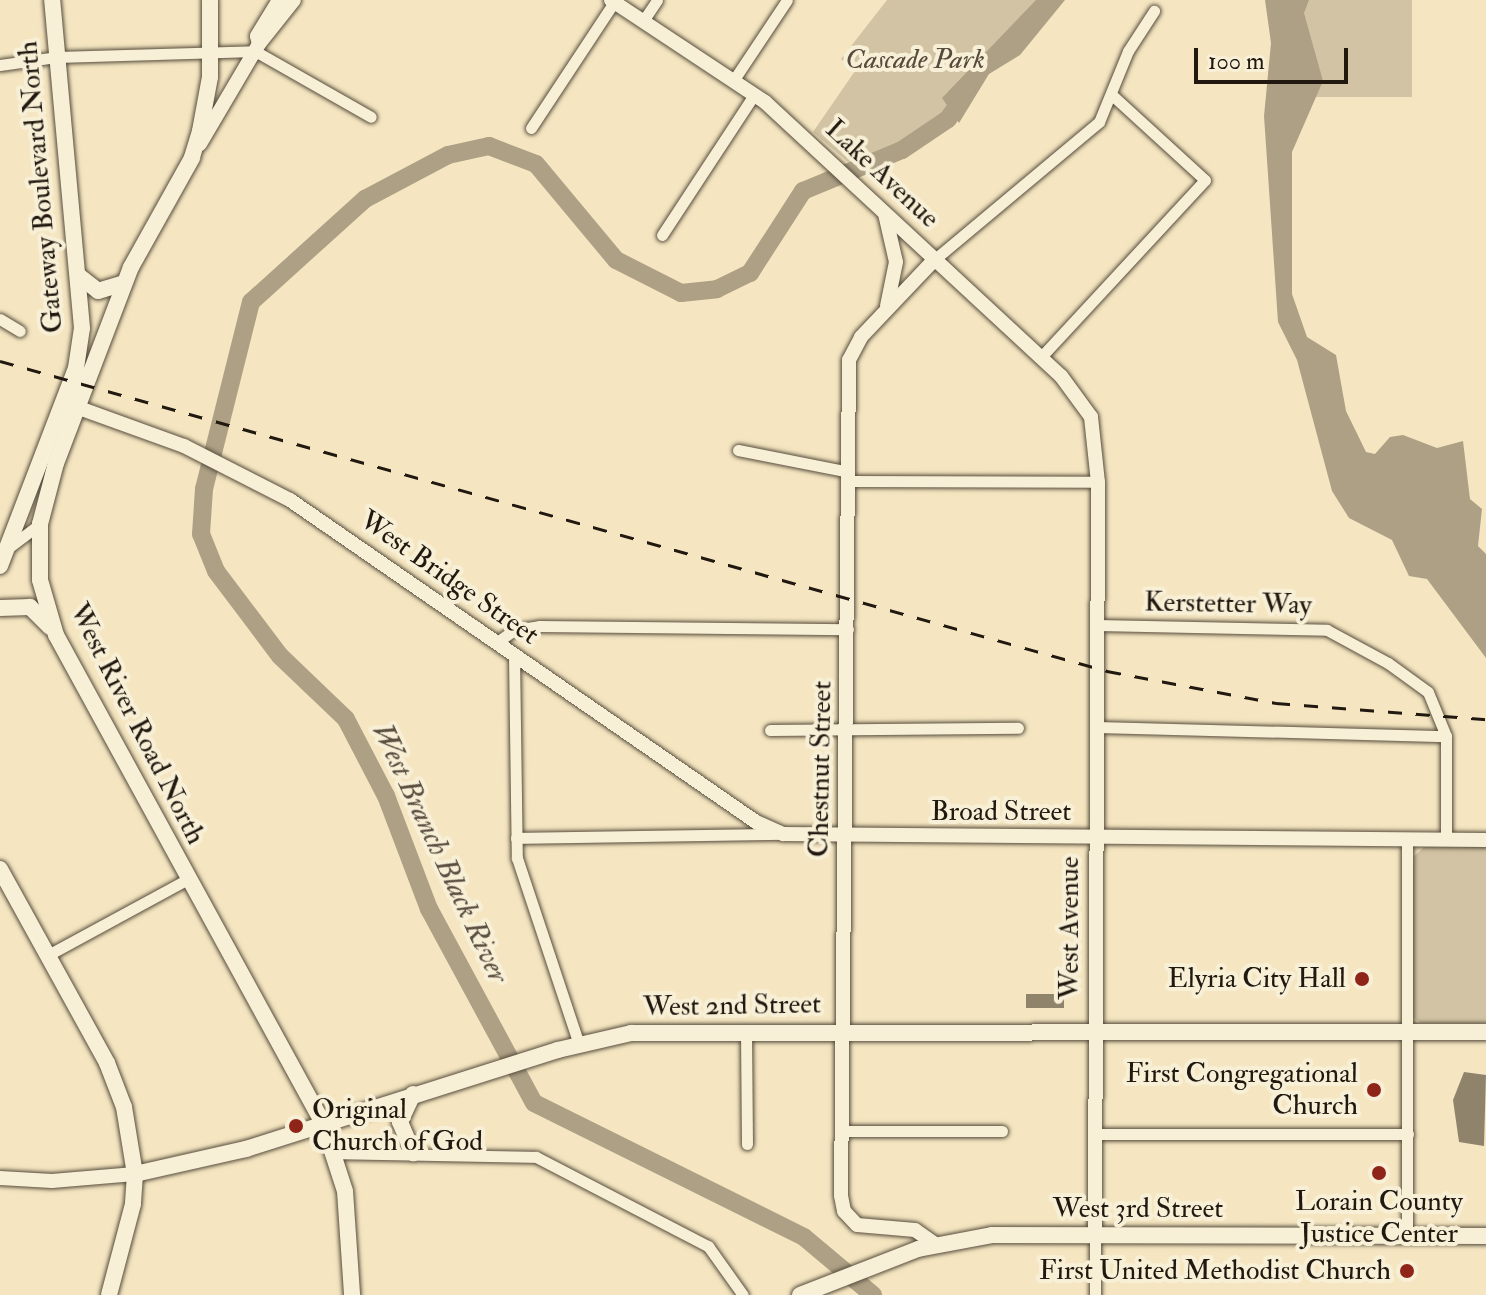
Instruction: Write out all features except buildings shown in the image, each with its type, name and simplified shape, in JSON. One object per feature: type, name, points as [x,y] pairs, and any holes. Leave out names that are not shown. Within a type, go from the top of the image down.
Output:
[{"type":"main road","name":"Gateway Boulevard North","points":[[0,566],[3,549],[70,405],[80,348],[79,276],[52,0]]},
{"type":"main road","points":[[192,158],[210,53],[210,0]]},
{"type":"main road","name":"West River Road North","points":[[192,158],[124,283],[70,405],[40,524],[40,580],[56,635],[323,1123],[334,1153],[349,1220],[352,1295]]},
{"type":"main road","points":[[79,276],[98,291],[124,283]]},
{"type":"main road","points":[[0,608],[30,607],[56,635]]},
{"type":"main road","points":[[0,869],[116,1085],[135,1174],[130,1227],[113,1290]]},
{"type":"main road","name":"West 2nd Street","points":[[135,1174],[218,1157],[540,1055],[631,1033],[1486,1032]]},
{"type":"main road","points":[[413,1094],[400,1122],[413,1153]]},
{"type":"main road","name":"West 3rd Street","points":[[800,1295],[935,1244],[992,1235],[1486,1236]]},
{"type":"street","name":"West River Road North","points":[[257,48],[257,36],[279,0]]},
{"type":"street","name":"West River Road North","points":[[192,158],[257,48],[294,0]]},
{"type":"street","points":[[643,21],[657,0]]},
{"type":"street","points":[[733,81],[787,0]]},
{"type":"street","points":[[531,128],[612,1]]},
{"type":"street","name":"Lake Avenue","points":[[612,1],[754,95],[813,146],[1041,357],[1091,417]]},
{"type":"street","points":[[935,259],[1019,185],[1073,148],[1114,97],[1128,51],[1154,11]]},
{"type":"street","points":[[0,65],[57,57],[210,53],[257,48],[371,117]]},
{"type":"street","points":[[662,235],[754,95]]},
{"type":"street","points":[[1041,357],[1205,180],[1114,97]]},
{"type":"street","points":[[883,210],[896,262],[886,311]]},
{"type":"street","name":"Chestnut Street","points":[[935,259],[886,311],[849,360],[842,1201],[849,1217],[868,1229],[915,1230],[935,1244]]},
{"type":"street","points":[[0,319],[20,331]]},
{"type":"street","name":"West Bridge Street","points":[[70,405],[184,446],[309,513],[756,822],[783,834]]},
{"type":"street","name":"West Avenue","points":[[1091,417],[1098,482],[1095,1295]]},
{"type":"street","points":[[738,450],[849,476],[1098,482]]},
{"type":"street","points":[[3,549],[40,524]]},
{"type":"street","name":"Kerstetter Way","points":[[1097,625],[1333,632],[1424,687],[1446,736],[1446,840]]},
{"type":"street","points":[[497,642],[514,630],[539,626],[848,629]]},
{"type":"street","points":[[514,655],[518,863],[579,1044]]},
{"type":"street","points":[[1097,727],[1446,736]]},
{"type":"street","points":[[770,730],[1018,728]]},
{"type":"street","name":"Broad Street","points":[[516,838],[783,834],[846,837],[1486,840]]},
{"type":"street","points":[[1407,840],[1407,1236]]},
{"type":"street","points":[[48,955],[188,879]]},
{"type":"street","points":[[746,1031],[747,1144]]},
{"type":"street","points":[[843,1131],[1002,1131]]},
{"type":"street","points":[[1095,1134],[1408,1134]]},
{"type":"street","points":[[334,1153],[536,1157],[708,1246],[743,1295]]},
{"type":"street","name":"West 2nd Street","points":[[0,1178],[52,1181],[135,1174]]},
{"type":"green space","name":"Cascade Park","points":[[887,0],[1052,0],[948,119],[902,150],[856,169],[813,132],[855,71],[841,59]]},
{"type":"green space","points":[[1287,0],[1412,0],[1412,97],[1287,97]]},
{"type":"green space","points":[[1424,847],[1486,847],[1486,1023],[1421,1023],[1412,1017],[1412,858]]},
{"type":"shaded area","points":[[1036,0],[1065,0],[1020,55],[989,74],[959,123],[942,98]]},
{"type":"shaded area","points":[[1265,0],[1309,0],[1304,13],[1323,81],[1292,152],[1292,294],[1307,337],[1336,355],[1346,411],[1366,452],[1375,454],[1390,437],[1403,435],[1437,448],[1463,441],[1470,499],[1482,509],[1478,546],[1486,554],[1486,658],[1427,579],[1409,576],[1392,540],[1349,518],[1332,491],[1297,360],[1278,322],[1264,116],[1271,43]]},
{"type":"waterway","name":"West Branch Black River","points":[[873,1295],[804,1237],[534,1103],[429,909],[386,796],[346,719],[280,656],[216,571],[201,534],[204,489],[251,302],[365,199],[448,155],[489,146],[536,164],[616,260],[681,293],[717,289],[750,273],[803,191],[902,150],[948,119],[966,93]]},
{"type":"railway","points":[[0,361],[1107,671],[1276,703],[1486,719]]},
{"type":"place","name":"Elyria City Hall","points":[[1362,979]]},
{"type":"place","name":"First Congregational Church","points":[[1374,1090]]},
{"type":"place","name":"Original Church of God","points":[[296,1126]]},
{"type":"place","name":"Lorain County Justice Center","points":[[1379,1173]]},
{"type":"place","name":"First United Methodist Church","points":[[1407,1271]]}]
